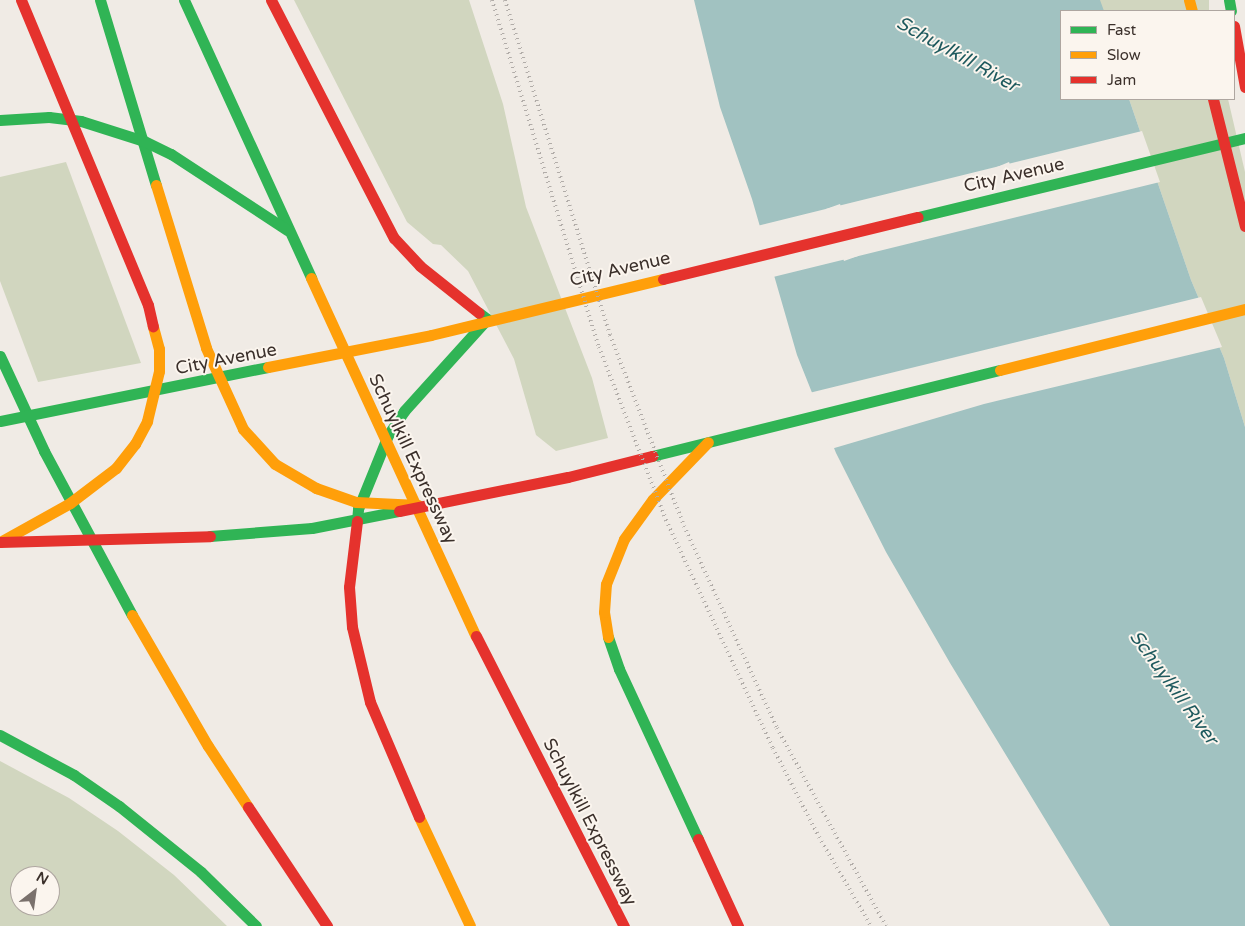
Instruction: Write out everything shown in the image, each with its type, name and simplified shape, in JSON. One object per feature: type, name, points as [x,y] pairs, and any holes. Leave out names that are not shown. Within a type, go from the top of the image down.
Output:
[{"type":"main road","points":[[0,542],[70,503],[116,468],[135,444],[147,421],[159,371],[159,348],[148,305],[21,0]]},
{"type":"main road","points":[[100,0],[203,339],[230,408],[243,429],[274,464],[316,488],[356,502],[418,505]]},
{"type":"main road","name":"Schuylkill Expressway","points":[[184,0],[287,230],[465,614],[624,926]]},
{"type":"main road","points":[[271,0],[394,238],[420,266],[488,319],[404,411],[377,458],[358,509],[349,587],[355,646],[370,702],[429,842],[470,926]]},
{"type":"main road","points":[[1235,31],[1245,86]]},
{"type":"main road","points":[[1213,100],[1245,226]]},
{"type":"main road","points":[[0,120],[29,117],[81,121],[121,132],[171,154],[287,230]]},
{"type":"main road","name":"City Avenue","points":[[0,421],[256,372],[430,335],[488,319],[1245,138]]},
{"type":"main road","points":[[0,542],[234,534],[312,528],[418,505],[568,477],[1245,309]]},
{"type":"main road","points":[[0,357],[66,494],[145,640],[208,746],[327,926]]},
{"type":"main road","points":[[708,442],[653,499],[624,539],[606,584],[604,612],[608,638],[619,669],[738,926]]},
{"type":"main road","points":[[0,735],[74,775],[119,806],[200,872],[256,926]]},
{"type":"green space","points":[[294,0],[469,0],[503,104],[526,207],[592,378],[608,438],[556,451],[536,435],[514,359],[468,271],[441,245],[433,244],[407,222]]},
{"type":"green space","points":[[1100,0],[1209,0],[1209,10],[1100,10]]},
{"type":"green space","points":[[1129,100],[1228,100],[1245,172],[1245,427],[1224,358],[1191,280]]},
{"type":"green space","points":[[66,162],[141,363],[38,382],[0,281],[0,177]]},
{"type":"green space","points":[[0,761],[69,798],[118,831],[174,875],[227,926],[0,926]]},
{"type":"water","name":"Schuylkill River","points":[[694,0],[1100,0],[1104,10],[1060,10],[1060,100],[1129,100],[1191,280],[1224,358],[1245,427],[1245,926],[1110,926],[950,663],[886,552],[836,453],[797,355],[752,199],[720,107]],"holes":[[[1009,162],[1027,213],[1014,217],[997,167]],[[840,204],[858,256],[844,261],[826,209]],[[1051,334],[1067,383],[1056,386],[1040,337]],[[886,376],[902,426],[890,430],[874,379]]]},
{"type":"pier","points":[[1142,131],[1160,182],[773,277],[757,226]],"holes":[[[1008,165],[1024,212],[1015,215],[1000,168]],[[839,207],[855,255],[845,258],[829,210]]]},
{"type":"pier","points":[[1201,297],[1222,347],[984,404],[831,449],[809,393]],"holes":[[[1049,337],[1064,382],[1058,384],[1043,339]],[[884,378],[899,424],[892,427],[876,381]]]},
{"type":"railway","points":[[492,0],[599,347],[666,520],[773,748],[819,837],[871,926]]},
{"type":"railway","points":[[505,0],[610,335],[684,526],[777,728],[886,926]]},
{"type":"traffic: fast","points":[[100,0],[156,185]]},
{"type":"traffic: fast","points":[[184,0],[311,278]]},
{"type":"traffic: fast","points":[[1229,0],[1231,10]]},
{"type":"traffic: fast","points":[[0,120],[49,117],[81,121],[144,141],[171,154],[287,230]]},
{"type":"traffic: fast","points":[[918,217],[1245,138]]},
{"type":"traffic: fast","points":[[357,521],[358,509],[388,435],[404,411],[487,319],[479,313]]},
{"type":"traffic: fast","points":[[0,356],[44,451],[132,615]]},
{"type":"traffic: fast","points":[[0,421],[268,367]]},
{"type":"traffic: fast","points":[[652,456],[1000,370]]},
{"type":"traffic: fast","points":[[210,536],[312,528],[399,511]]},
{"type":"traffic: fast","points":[[608,637],[619,669],[698,839]]},
{"type":"traffic: fast","points":[[0,735],[74,775],[119,806],[201,872],[256,926]]},
{"type":"traffic: slow","points":[[1189,0],[1192,10]]},
{"type":"traffic: slow","points":[[156,185],[206,348],[243,429],[275,464],[316,488],[356,502],[418,505]]},
{"type":"traffic: slow","points":[[311,278],[476,636]]},
{"type":"traffic: slow","points":[[268,367],[431,335],[663,279]]},
{"type":"traffic: slow","points":[[1000,370],[1245,309]]},
{"type":"traffic: slow","points":[[0,542],[70,503],[116,468],[135,444],[147,421],[159,371],[159,349],[153,326]]},
{"type":"traffic: slow","points":[[608,637],[604,612],[606,584],[624,539],[653,499],[708,442]]},
{"type":"traffic: slow","points":[[132,615],[208,746],[248,807]]},
{"type":"traffic: slow","points":[[419,817],[470,926]]},
{"type":"traffic: jam","points":[[21,0],[148,305],[153,326]]},
{"type":"traffic: jam","points":[[271,0],[394,238],[420,266],[479,313]]},
{"type":"traffic: jam","points":[[1235,32],[1245,87]]},
{"type":"traffic: jam","points":[[1213,100],[1245,226]]},
{"type":"traffic: jam","points":[[663,279],[918,217]]},
{"type":"traffic: jam","points":[[399,511],[568,477],[652,456]]},
{"type":"traffic: jam","points":[[357,521],[349,587],[352,627],[370,702],[419,817]]},
{"type":"traffic: jam","points":[[0,542],[210,536]]},
{"type":"traffic: jam","points":[[476,636],[624,926]]},
{"type":"traffic: jam","points":[[248,807],[327,926]]},
{"type":"traffic: jam","points":[[698,839],[738,926]]}]
